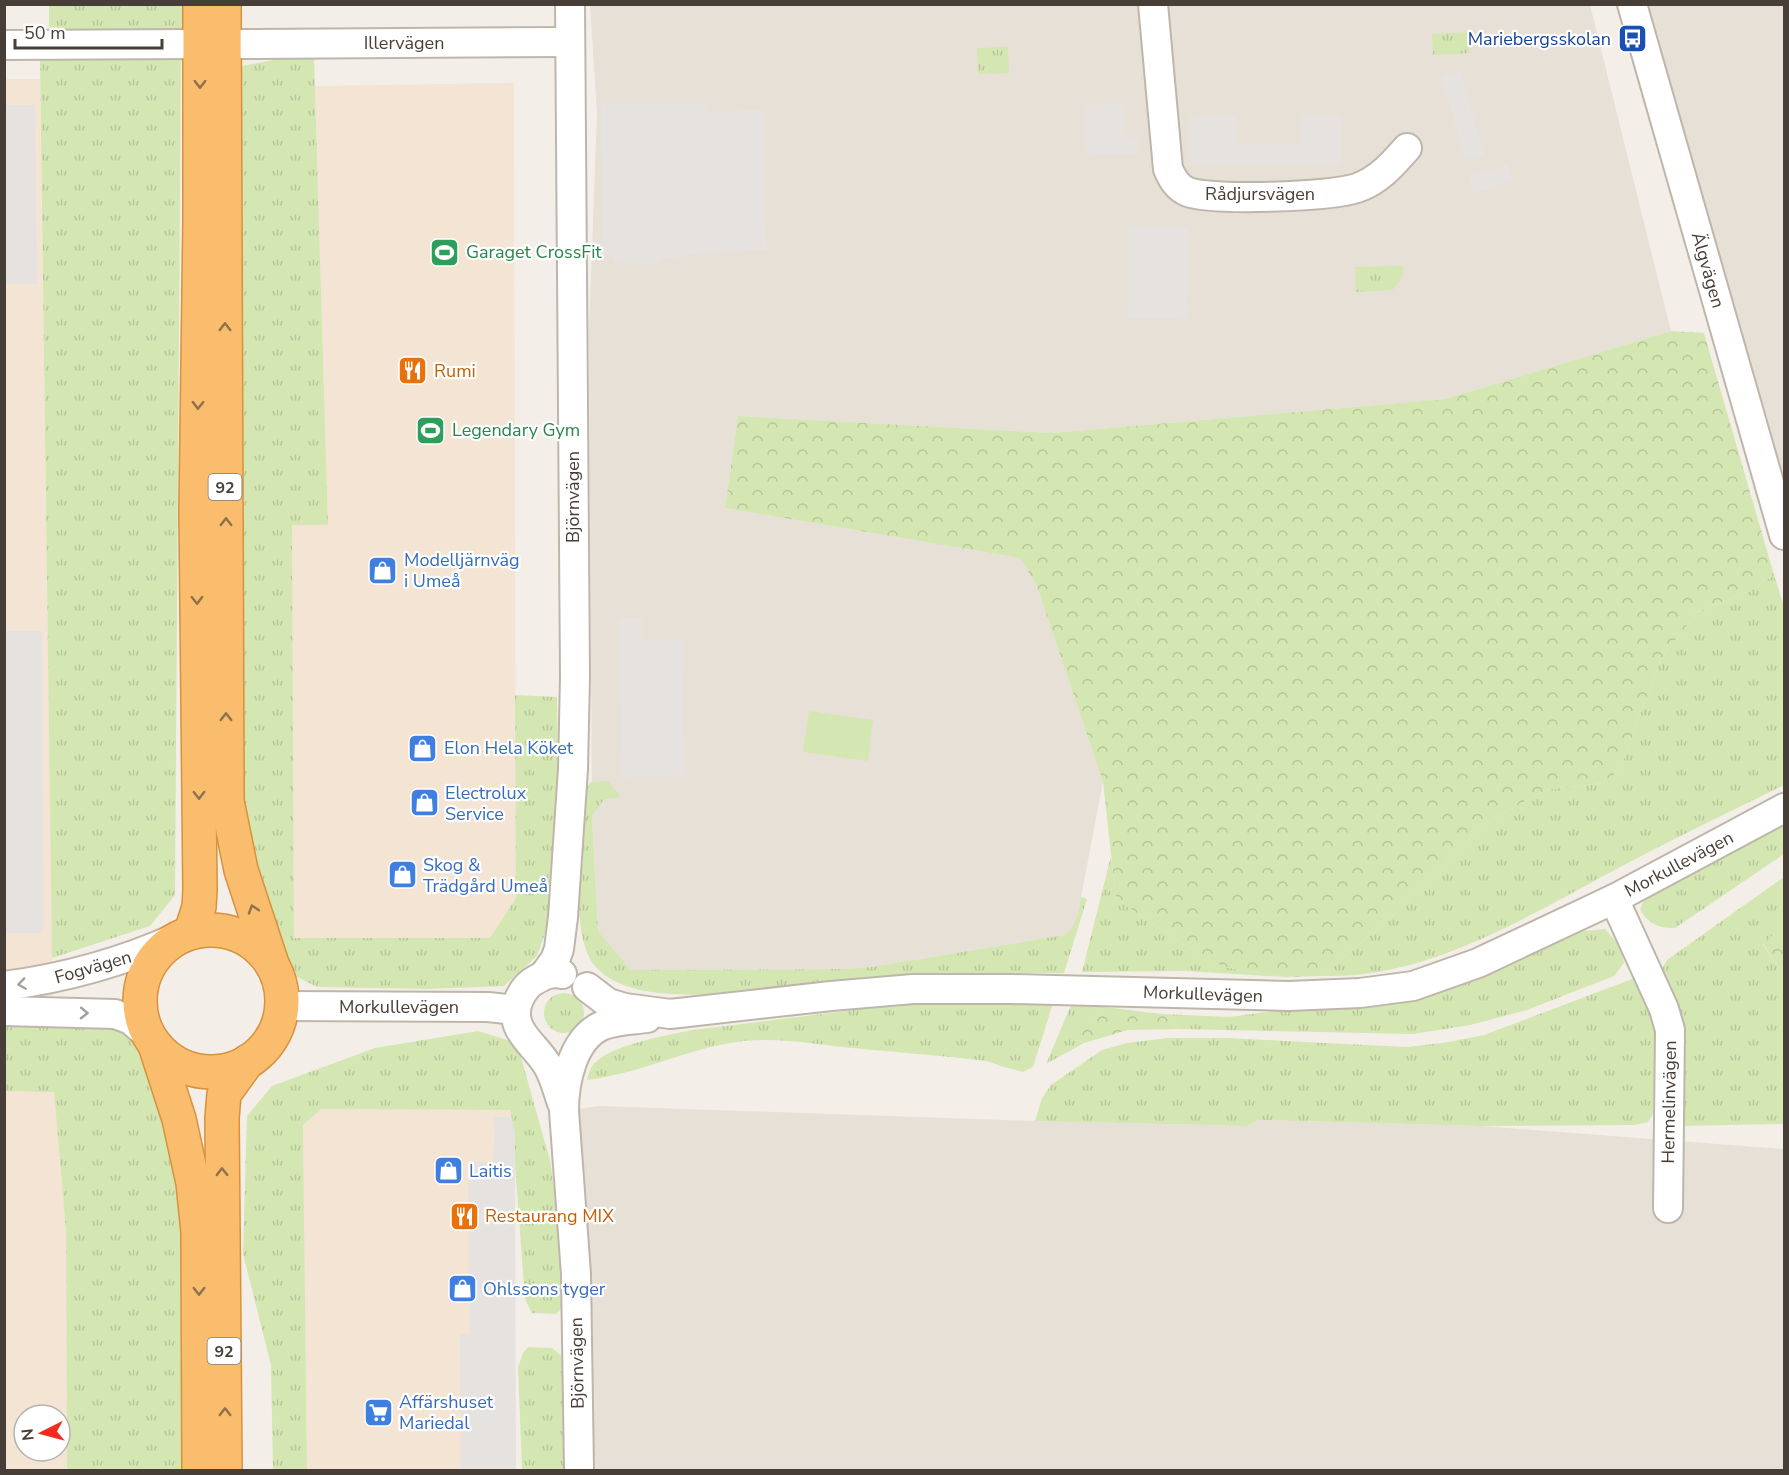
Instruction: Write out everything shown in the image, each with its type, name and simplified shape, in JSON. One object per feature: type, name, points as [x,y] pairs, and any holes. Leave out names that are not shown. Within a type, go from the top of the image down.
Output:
[{"type":"highway","name":"92","points":[[185,935],[200,907],[196,511],[200,4]]},
{"type":"highway","name":"92","points":[[224,4],[227,801],[241,870],[272,964]]},
{"type":"highway","points":[[217,929],[243,937],[260,948],[272,964],[280,984],[282,1006],[275,1032],[264,1048],[248,1062],[219,1071],[199,1071],[170,1059],[152,1041],[142,1017],[140,1003],[143,978],[157,954],[185,935],[217,929]]},
{"type":"highway","name":"92","points":[[152,1041],[179,1119],[193,1182],[198,1232],[200,1470]]},
{"type":"highway","name":"92","points":[[225,1470],[222,1118],[224,1094],[248,1062]]},
{"type":"street","name":"Björnvägen","points":[[564,1111],[549,1068],[517,1025],[516,1010],[519,998],[526,986],[544,975],[555,960],[559,949],[573,769],[575,677],[570,4]]},
{"type":"street","name":"Rådjursvägen","points":[[1153,4],[1168,168],[1173,181],[1186,192],[1207,197],[1318,195],[1358,188],[1385,172],[1407,148]]},
{"type":"street","name":"Älgvägen","points":[[1632,4],[1785,534]]},
{"type":"street","name":"Illervägen","points":[[239,44],[570,42]]},
{"type":"street","points":[[4,45],[192,44]]},
{"type":"street","name":"Morkullevägen","points":[[584,984],[608,1003],[625,1008],[670,1014],[913,989],[1023,989],[1289,996],[1360,993],[1413,986],[1478,963],[1614,899],[1785,808]]},
{"type":"street","name":"Hermelinvägen","points":[[1614,899],[1664,1009],[1670,1030],[1668,1208]]},
{"type":"street","name":"Björnvägen","points":[[563,917],[576,969],[594,1000],[596,1016],[587,1038],[570,1066],[564,1088],[576,1274],[579,1470]]},
{"type":"street","name":"Fogvägen","points":[[4,986],[45,981],[97,968],[144,953],[185,935]]},
{"type":"street","points":[[544,975],[559,973],[584,984]]},
{"type":"street","name":"Morkullevägen","points":[[282,1006],[488,1007],[516,1010]]},
{"type":"street","name":"Fogvägen","points":[[4,1011],[115,1014],[131,1020],[152,1041]]},
{"type":"street","points":[[537,1049],[555,1054],[568,1052],[613,1023],[670,1014]]},
{"type":"shaded area","points":[[590,5],[1590,5],[1671,331],[1445,399],[1052,433],[738,416],[725,508],[1020,558],[1036,584],[1103,782],[1076,924],[1064,935],[871,967],[631,970],[598,931],[592,816],[589,331],[597,112]]},
{"type":"shaded area","points":[[1632,5],[1784,5],[1784,534]]},
{"type":"shaded area","points":[[1460,71],[1484,155],[1465,160],[1442,76]]},
{"type":"shaded area","points":[[4,79],[40,79],[54,1091],[66,1231],[67,1403],[12,1403],[12,1463],[67,1463],[67,1470],[4,1470]]},
{"type":"shaded area","points":[[514,83],[516,898],[490,938],[294,939],[292,524],[328,525],[315,86]]},
{"type":"shaded area","points":[[707,103],[706,112],[764,110],[764,210],[767,250],[705,252],[660,260],[656,264],[615,263],[611,254],[603,254],[601,104]]},
{"type":"shaded area","points":[[1124,104],[1124,137],[1137,137],[1137,154],[1087,155],[1086,105]]},
{"type":"shaded area","points":[[5,105],[35,105],[37,284],[5,284]]},
{"type":"shaded area","points":[[1236,116],[1237,144],[1302,144],[1302,116],[1342,116],[1342,164],[1191,165],[1190,117]]},
{"type":"shaded area","points":[[1508,165],[1513,181],[1473,193],[1468,177]]},
{"type":"shaded area","points":[[1128,227],[1188,227],[1187,319],[1128,318]]},
{"type":"shaded area","points":[[641,617],[641,640],[682,639],[684,776],[622,777],[619,618]]},
{"type":"shaded area","points":[[5,631],[42,631],[43,933],[5,933]]},
{"type":"shaded area","points":[[599,1106],[1247,1126],[1259,1120],[1481,1126],[1784,1149],[1784,1470],[579,1470],[564,1111]]},
{"type":"shaded area","points":[[321,1109],[511,1110],[514,1470],[307,1470],[303,1125]]},
{"type":"shaded area","points":[[493,1117],[511,1117],[515,1132],[516,1470],[461,1470],[460,1334],[470,1334],[468,1162],[493,1162],[495,1130]]},
{"type":"green space","points":[[49,5],[184,5],[185,33],[49,31]]},
{"type":"green space","points":[[1468,32],[1469,53],[1433,55],[1432,34]]},
{"type":"green space","points":[[1008,47],[1009,73],[978,74],[977,48]]},
{"type":"green space","points":[[181,53],[175,895],[150,926],[52,958],[40,58]]},
{"type":"green space","points":[[314,56],[328,525],[292,525],[294,938],[490,938],[516,898],[515,695],[557,697],[558,802],[550,919],[537,956],[504,986],[429,989],[317,987],[295,976],[266,914],[247,843],[239,749],[242,66],[279,59]]},
{"type":"green space","points":[[1403,266],[1403,277],[1392,290],[1356,292],[1355,267]]},
{"type":"green space","points":[[1671,331],[1704,333],[1774,575],[1750,591],[1697,612],[1661,659],[1620,769],[1603,783],[1545,790],[1484,824],[1408,902],[1322,976],[1285,977],[1224,967],[1185,945],[1116,899],[1103,782],[1036,584],[1020,558],[725,508],[738,416],[1052,433],[1445,399]]},
{"type":"green space","points":[[1774,575],[1784,607],[1784,785],[1662,845],[1478,941],[1401,967],[1362,974],[1322,976],[1408,902],[1484,824],[1545,790],[1603,783],[1620,769],[1661,659],[1697,612],[1750,591]]},
{"type":"green space","points":[[809,711],[873,720],[868,761],[803,752]]},
{"type":"green space","points":[[608,781],[621,797],[604,799],[592,816],[598,931],[631,970],[871,967],[1064,935],[1075,923],[1081,897],[1087,899],[1064,973],[887,976],[745,992],[703,994],[652,992],[616,982],[595,966],[587,951],[581,931],[579,908],[578,882],[583,792],[591,782]]},
{"type":"green space","points":[[1784,819],[1784,854],[1675,928],[1654,924],[1640,910],[1647,891]]},
{"type":"green space","points":[[1111,856],[1116,899],[1185,945],[1224,967],[1285,977],[1185,971],[1082,972]]},
{"type":"green space","points":[[1784,877],[1784,928],[1763,944],[1784,977],[1784,1124],[1678,1126],[1662,969],[1667,960]]},
{"type":"green space","points":[[1784,928],[1784,977],[1763,943]]},
{"type":"green space","points":[[1605,929],[1621,947],[1624,963],[1614,976],[1527,1010],[1470,1025],[1413,1034],[1179,1029],[1162,1014],[1229,1017],[1441,989],[1516,961],[1584,931]]},
{"type":"green space","points":[[1635,978],[1650,1008],[1656,1031],[1653,1114],[1648,1122],[1634,1125],[1481,1126],[1259,1120],[1247,1126],[1035,1121],[1042,1098],[1051,1085],[1102,1050],[1127,1043],[1167,1038],[1226,1038],[1406,1047],[1443,1043],[1484,1035]]},
{"type":"green space","points":[[564,993],[578,999],[584,1013],[578,1027],[564,1033],[550,1027],[544,1013],[550,999]]},
{"type":"green space","points":[[1054,1000],[1033,1067],[1023,1072],[987,1061],[764,1040],[718,1045],[625,1073],[587,1080],[594,1064],[607,1054],[643,1041],[693,1030],[878,1007],[942,1002]]},
{"type":"green space","points":[[1072,1003],[1104,1007],[1078,1031],[1080,1041],[1084,1043],[1046,1064]]},
{"type":"green space","points":[[1104,1007],[1162,1014],[1179,1029],[1128,1030],[1084,1043],[1080,1041],[1077,1031]]},
{"type":"green space","points":[[5,1020],[117,1024],[141,1053],[173,1146],[188,1240],[188,1470],[67,1470],[67,1463],[72,1463],[72,1403],[67,1403],[66,1231],[54,1092],[5,1091]]},
{"type":"green space","points":[[478,1031],[517,1043],[551,1164],[566,1303],[556,1314],[532,1313],[525,1299],[511,1110],[321,1109],[303,1125],[307,1470],[273,1470],[271,1365],[243,1254],[247,1116],[272,1086],[375,1048]]},
{"type":"green space","points":[[528,1347],[552,1348],[564,1358],[567,1470],[522,1470],[518,1367]]},
{"type":"place","name":"Mariebergsskolan","points":[[1632,39]]},
{"type":"place","name":"Garaget CrossFit","points":[[445,252]]},
{"type":"place","name":"Rumi","points":[[413,371]]},
{"type":"place","name":"Legendary Gym","points":[[431,430]]},
{"type":"place","name":"Modelljärnväg i Umeå","points":[[383,570]]},
{"type":"place","name":"Elon Hela Köket","points":[[423,748]]},
{"type":"place","name":"Electrolux Service","points":[[424,803]]},
{"type":"place","name":"Skog & Trädgård Umeå","points":[[402,875]]},
{"type":"place","name":"Laitis","points":[[448,1171]]},
{"type":"place","name":"Restaurang MIX","points":[[464,1216]]},
{"type":"place","name":"Ohlssons tyger","points":[[462,1289]]},
{"type":"place","name":"Affärshuset Mariedal","points":[[378,1412]]}]
